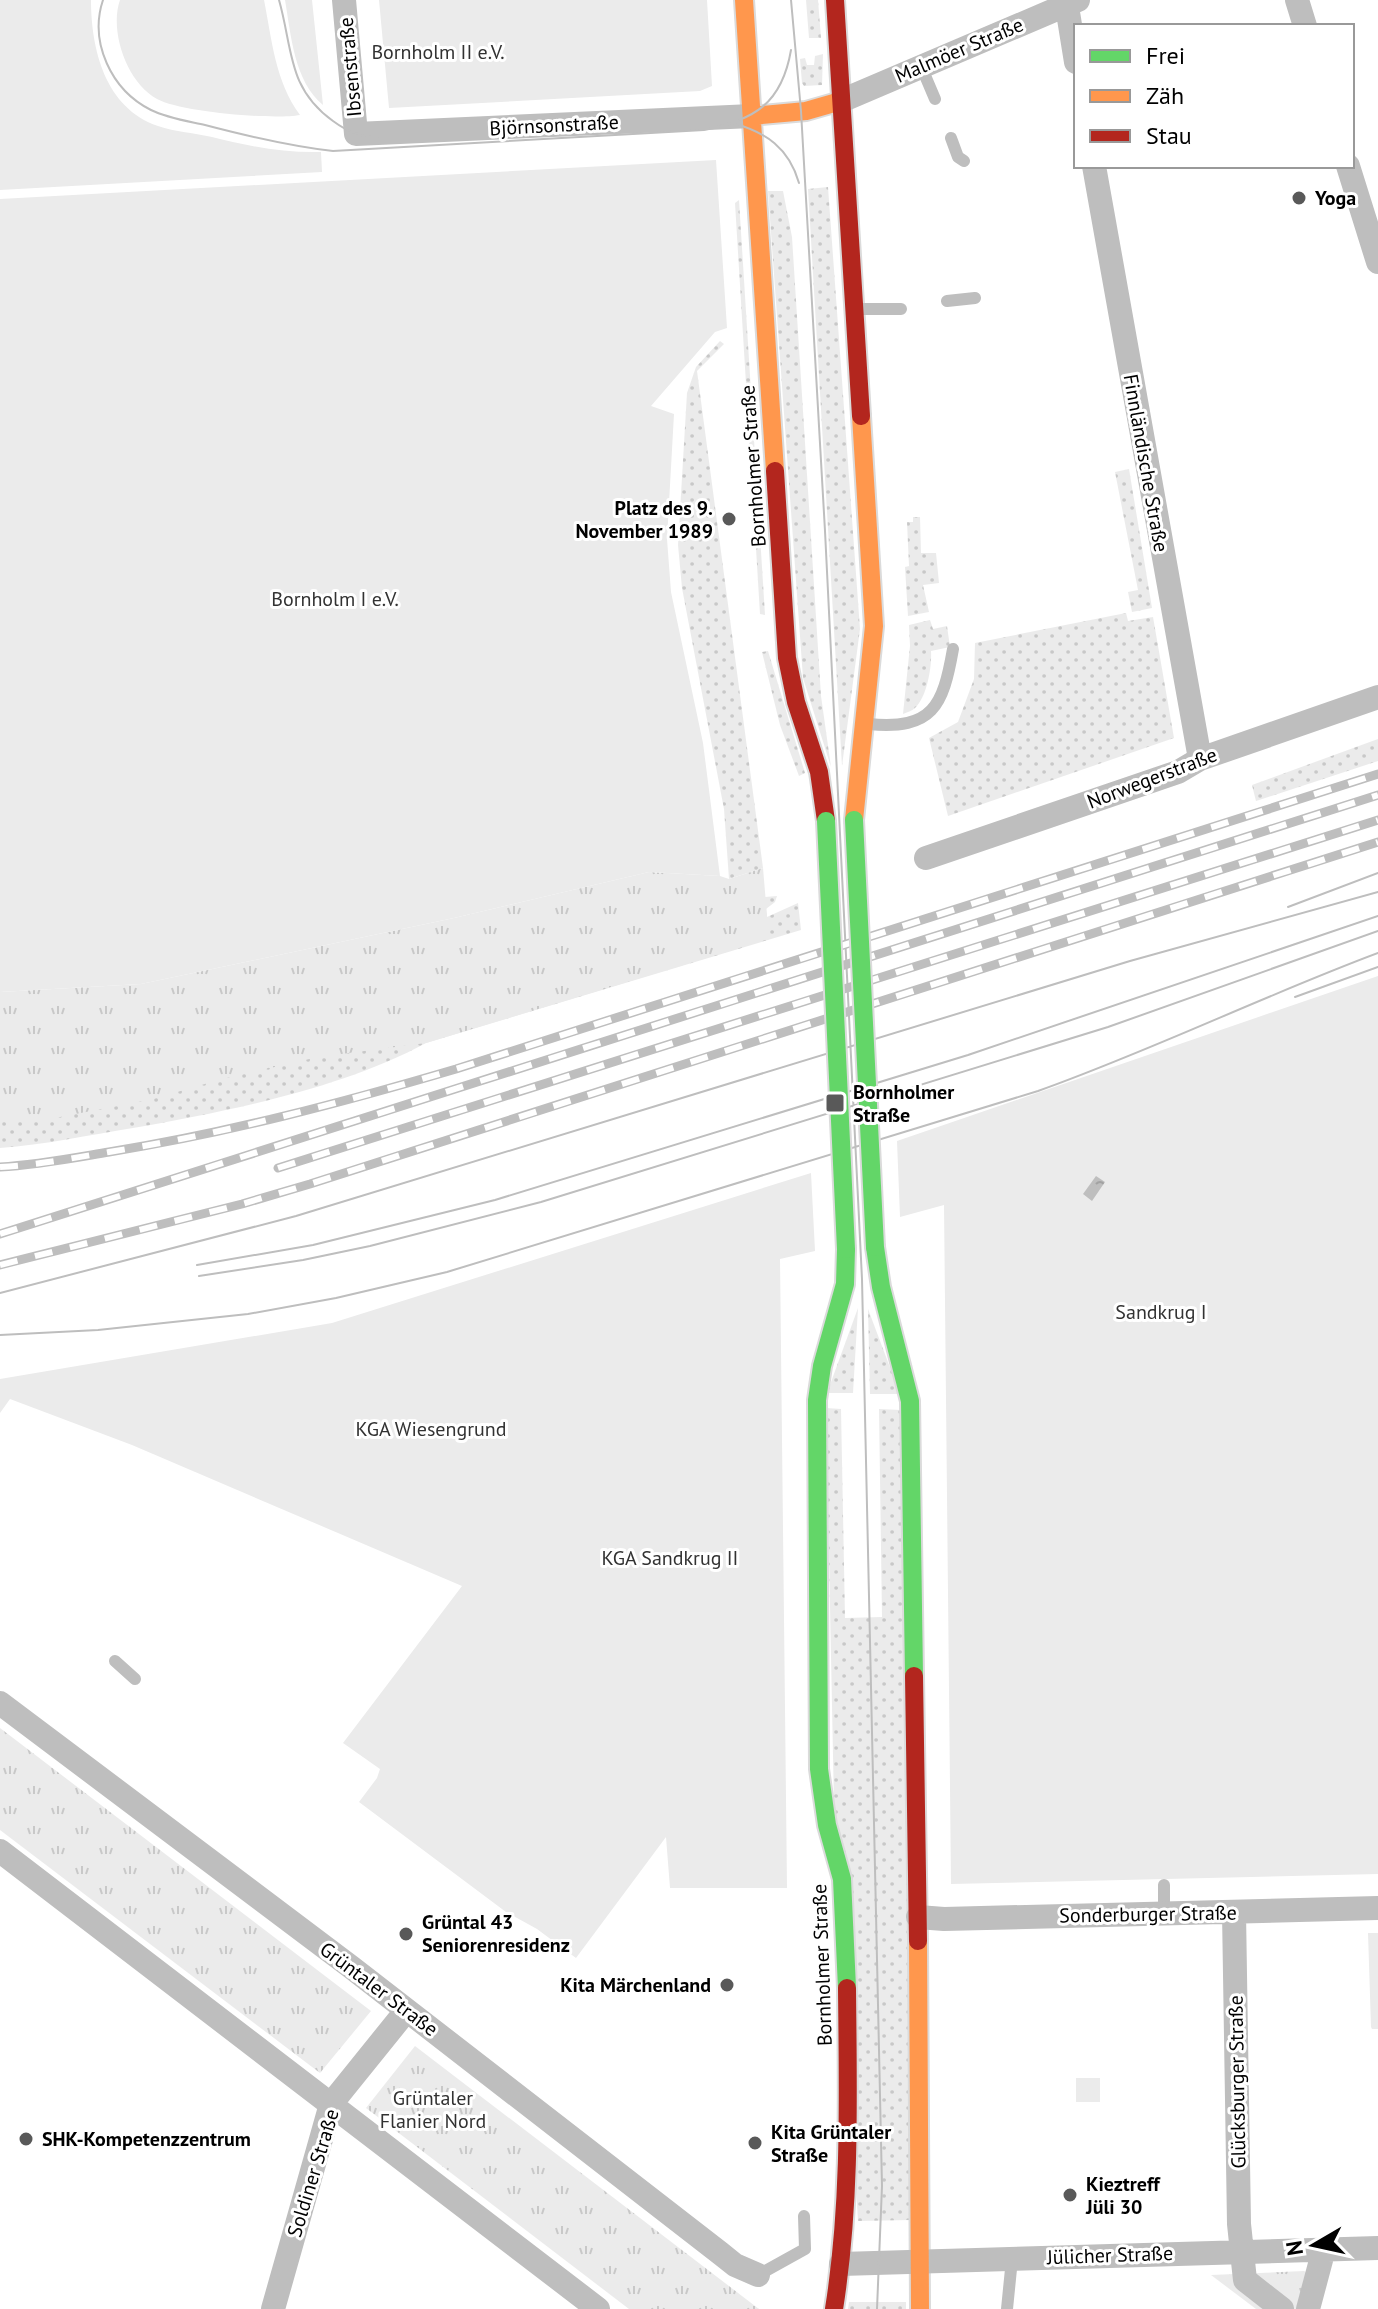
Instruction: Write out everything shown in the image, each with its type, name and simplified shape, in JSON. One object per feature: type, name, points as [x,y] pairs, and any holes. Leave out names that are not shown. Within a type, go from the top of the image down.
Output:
[{"type":"main road","name":"Bornholmer Straße","points":[[744,0],[787,658],[796,702],[819,772],[826,821],[846,1249],[843,1294],[822,1366],[817,1400],[819,1769],[827,1825],[842,1879],[846,1930],[848,2107],[841,2264],[834,2309]]},
{"type":"main road","points":[[835,0],[874,626],[854,820],[875,1247],[881,1292],[906,1372],[910,1401],[920,2309]]},
{"type":"main road","points":[[752,116],[806,111],[841,101]]},
{"type":"street","name":"Ibsenstraße","points":[[344,0],[356,134]]},
{"type":"street","points":[[1297,0],[1304,24]]},
{"type":"street","name":"Malmöer Straße","points":[[841,101],[1070,2]]},
{"type":"street","points":[[1070,2],[1074,42]]},
{"type":"street","name":"Björnsonstraße","points":[[356,134],[752,116]]},
{"type":"street","name":"Finnländische Straße","points":[[1094,168],[1200,759]]},
{"type":"street","points":[[1349,168],[1378,262]]},
{"type":"street","name":"Norwegerstraße","points":[[926,858],[1178,772],[1200,759],[1378,697]]},
{"type":"street","name":"Grüntaler Straße","points":[[0,1703],[729,2260],[758,2275]]},
{"type":"street","points":[[0,1851],[598,2309]]},
{"type":"street","name":"Sonderburger Straße","points":[[918,1917],[944,1919],[1378,1908]]},
{"type":"street","name":"Glücksburger Straße","points":[[1234,1912],[1241,2252],[1245,2280],[1282,2309]]},
{"type":"street","name":"Soldiner Straße","points":[[273,2309],[331,2104],[406,2011]]},
{"type":"street","name":"Jülicher Straße","points":[[841,2264],[1378,2248]]},
{"type":"street","points":[[1308,2309],[1324,2249]]},
{"type":"lane","points":[[921,66],[935,99]]},
{"type":"lane","points":[[951,138],[958,157],[964,161]]},
{"type":"lane","points":[[947,301],[975,298]]},
{"type":"lane","points":[[854,310],[901,309]]},
{"type":"lane","points":[[863,723],[907,724],[929,713],[946,688],[953,649]]},
{"type":"lane","points":[[115,1661],[135,1679]]},
{"type":"lane","points":[[1164,1885],[1164,1914]]},
{"type":"lane","points":[[758,2275],[805,2249],[804,2216]]},
{"type":"lane","points":[[1007,2309],[1012,2259]]},
{"type":"green space","points":[[0,0],[91,0],[98,57],[105,75],[125,106],[140,117],[165,128],[252,146],[321,152],[322,172],[0,190]]},
{"type":"green space","points":[[120,0],[264,0],[280,74],[300,115],[227,114],[186,108],[157,99],[137,81],[123,55],[117,26]]},
{"type":"green space","points":[[285,0],[312,0],[323,105],[313,95],[300,70]]},
{"type":"green space","name":"Bornholm II e.V.","points":[[379,0],[707,0],[712,86],[700,91],[389,108]]},
{"type":"green space","points":[[806,0],[818,0],[821,38],[809,38]]},
{"type":"green space","points":[[823,54],[822,85],[804,86],[800,59],[805,58],[807,65],[814,65],[815,56]]},
{"type":"green space","name":"Bornholm I e.V.","points":[[716,160],[727,328],[715,332],[651,406],[674,414],[667,539],[671,592],[703,743],[720,876],[649,872],[454,918],[141,984],[0,992],[0,199]]},
{"type":"green space","points":[[828,187],[860,629],[842,766],[808,189]]},
{"type":"green space","points":[[768,191],[783,191],[792,237],[821,696],[831,767],[803,678]]},
{"type":"green space","points":[[739,200],[765,615],[760,614],[735,203]]},
{"type":"green space","points":[[720,341],[724,344],[697,371],[763,868],[729,879],[724,809],[682,588],[678,545],[687,393],[696,367]]},
{"type":"green space","points":[[1129,469],[1152,608],[1132,612],[1128,592],[1138,590],[1115,472]]},
{"type":"green space","points":[[913,517],[920,517],[921,553],[936,553],[939,583],[923,585],[929,612],[908,616],[905,567],[909,566],[907,522],[913,522]]},
{"type":"green space","points":[[1126,613],[1128,621],[1153,617],[1174,738],[948,816],[929,738],[958,722],[974,679],[975,643]]},
{"type":"green space","points":[[930,620],[933,629],[947,626],[950,647],[931,651],[930,673],[923,697],[915,708],[903,714],[910,646],[909,625]]},
{"type":"green space","points":[[768,651],[805,773],[799,776],[780,725],[762,652]]},
{"type":"green space","points":[[1378,739],[1378,761],[1256,801],[1252,785]]},
{"type":"green space","points":[[763,868],[769,939],[426,1043],[318,1057],[153,1099],[55,1118],[0,1122],[0,992],[141,984],[454,918],[649,872],[729,879]]},
{"type":"green space","points":[[777,896],[766,909],[767,917],[798,903],[801,930],[426,1043],[321,1086],[207,1114],[0,1148],[0,1021],[727,900]]},
{"type":"green space","name":"Sandkrug I","points":[[1378,976],[1378,1874],[951,1884],[944,1205],[900,1217],[897,1141]]},
{"type":"green space","points":[[811,1173],[815,1251],[780,1259],[787,1888],[670,1888],[666,1837],[576,1958],[537,1929],[506,1912],[359,1802],[380,1769],[343,1743],[462,1586],[132,1445],[10,1399],[0,1413],[0,1379],[332,1323]]},
{"type":"green space","points":[[858,1308],[853,1393],[827,1393]]},
{"type":"green space","points":[[868,1309],[900,1394],[870,1394]]},
{"type":"green space","points":[[826,1408],[841,1409],[845,1618],[882,1617],[879,1409],[901,1410],[911,2220],[858,2221],[834,1805]]},
{"type":"green space","name":"Grüntaler Flanier Nord","points":[[0,1728],[371,2011],[320,2073],[0,1830]]},
{"type":"green space","points":[[1368,1933],[1378,1933],[1378,2029],[1371,2027]]},
{"type":"green space","name":"Grüntaler Flanier Nord","points":[[415,2046],[759,2309],[629,2309],[366,2108]]},
{"type":"green space","points":[[1076,2078],[1100,2078],[1100,2102],[1076,2102]]},
{"type":"green space","points":[[1304,2271],[1296,2309],[1256,2309],[1211,2275]]},
{"type":"green space","points":[[849,2302],[906,2302],[906,2309],[848,2309]]},
{"type":"water","points":[[1096,1176],[1105,1182],[1092,1201],[1083,1194]]},
{"type":"tram line","points":[[103,0],[99,16],[101,48],[115,77],[137,101],[157,113],[177,119],[333,151],[704,130],[738,121],[763,106],[781,83],[791,50]]},
{"type":"tram line","points":[[279,0],[294,66],[307,95],[345,129],[364,136],[385,137]]},
{"type":"tram line","points":[[791,0],[801,111],[825,531],[862,1279],[882,2186],[877,2309]]},
{"type":"tram line","points":[[732,123],[755,131],[774,143],[789,160],[799,183]]},
{"type":"tram line","points":[[1288,907],[1378,873]]},
{"type":"tram line","points":[[0,1293],[296,1216],[1130,961],[1378,892]]},
{"type":"tram line","points":[[197,1265],[313,1245],[495,1200],[968,1055],[1378,916]]},
{"type":"tram line","points":[[199,1276],[370,1246],[541,1202],[1108,1027],[1378,931]]},
{"type":"tram line","points":[[0,1335],[98,1330],[248,1314],[336,1298],[447,1272],[1038,1091],[1378,953]]},
{"type":"tram line","points":[[1295,997],[1378,967]]},
{"type":"railway","points":[[0,1167],[68,1159],[197,1136],[413,1082],[1378,774]]},
{"type":"railway","points":[[0,1234],[1378,795]]},
{"type":"railway","points":[[278,1168],[1378,820]]},
{"type":"railway","points":[[0,1265],[310,1184],[1378,842]]},
{"type":"traffic: fast","points":[[854,820],[875,1247]]},
{"type":"traffic: fast","points":[[826,821],[846,1249]]},
{"type":"traffic: fast","points":[[875,1247],[881,1287],[910,1401],[914,1676]]},
{"type":"traffic: fast","points":[[846,1249],[845,1284],[822,1366],[817,1400],[819,1769],[827,1825],[842,1879],[847,1988]]},
{"type":"traffic: slow","points":[[744,0],[775,471]]},
{"type":"traffic: slow","points":[[752,116],[806,111],[841,101]]},
{"type":"traffic: slow","points":[[854,820],[874,626],[861,416]]},
{"type":"traffic: slow","points":[[918,1941],[920,2309]]},
{"type":"traffic: jam","points":[[835,0],[861,416]]},
{"type":"traffic: jam","points":[[775,471],[787,658],[796,702],[819,772],[826,821]]},
{"type":"traffic: jam","points":[[914,1676],[918,1941]]},
{"type":"traffic: jam","points":[[834,2309],[846,2189],[847,1988]]},
{"type":"place","name":"Yoga","points":[[1299,198]]},
{"type":"place","name":"Platz des 9. November 1989","points":[[729,519]]},
{"type":"place","name":"Bornholmer Straße","points":[[835,1103]]},
{"type":"place","name":"Grüntal 43 Seniorenresidenz","points":[[406,1934]]},
{"type":"place","name":"Kita Märchenland","points":[[727,1985]]},
{"type":"place","name":"SHK-Kompetenzzentrum","points":[[26,2139]]},
{"type":"place","name":"Kita Grüntaler Straße","points":[[755,2143]]},
{"type":"place","name":"Kieztreff Jüli 30","points":[[1070,2195]]},
{"type":"park label","name":"KGA Wiesengrund","points":[[431,1429]]},
{"type":"park label","name":"KGA Sandkrug II","points":[[670,1558]]}]
